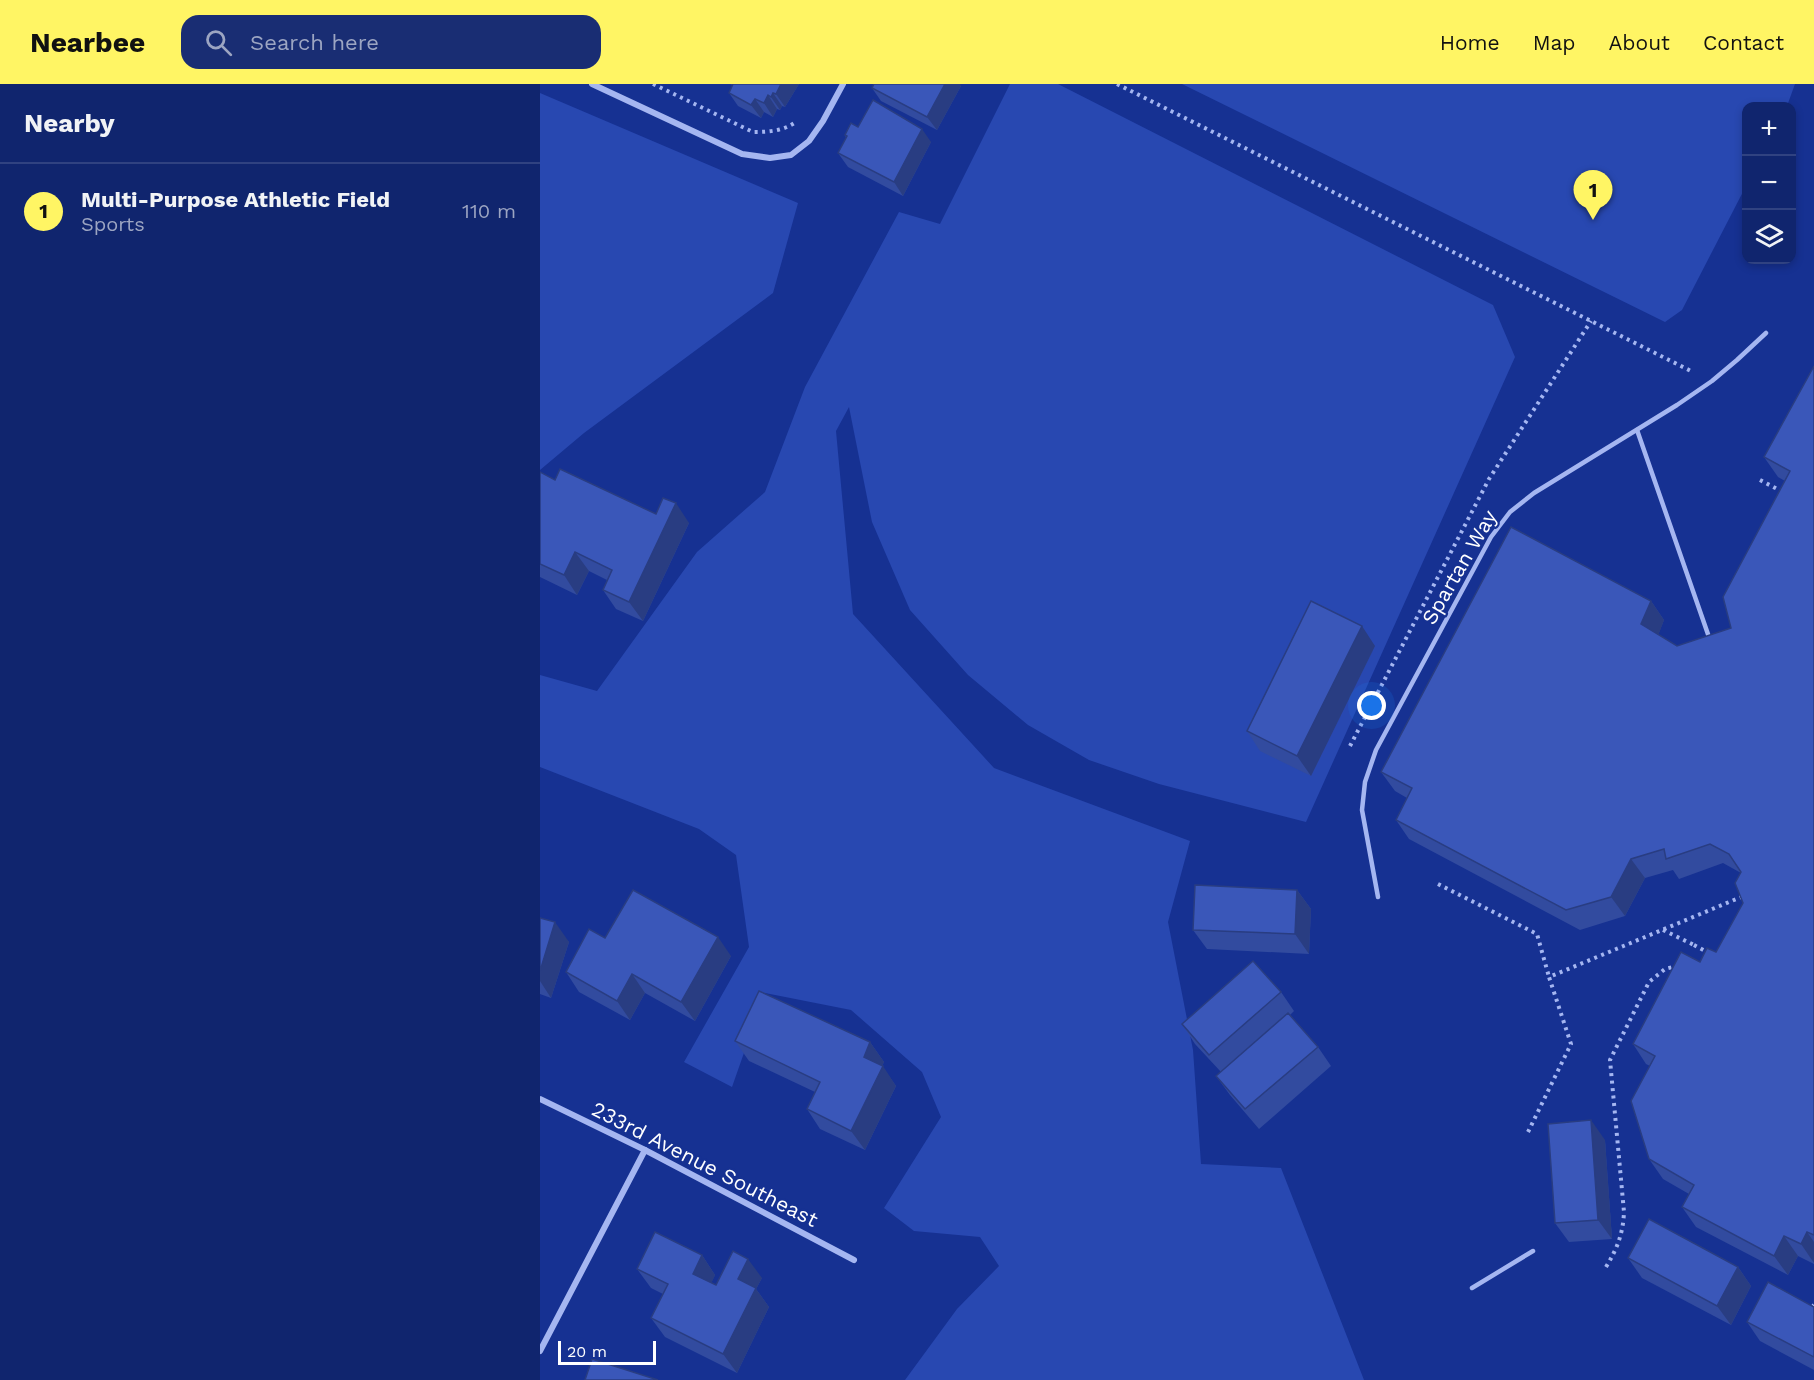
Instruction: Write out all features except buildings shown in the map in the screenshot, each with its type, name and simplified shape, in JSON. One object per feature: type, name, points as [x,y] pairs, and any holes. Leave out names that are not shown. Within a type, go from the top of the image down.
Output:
[{"type":"street","points":[[592,84],[742,154],[770,158],[791,155],[809,141],[824,121],[843,84]]},
{"type":"street","name":"233rd Avenue Southeast","points":[[540,1099],[645,1150],[854,1260]]},
{"type":"street","points":[[540,1351],[645,1150]]},
{"type":"lane","name":"Spartan Way","points":[[1378,897],[1362,810],[1365,782],[1377,750],[1491,537],[1510,512],[1534,493],[1712,381],[1766,333]]},
{"type":"lane","points":[[1637,430],[1712,646]]},
{"type":"lane","points":[[1473,1288],[1533,1251]]},
{"type":"path","points":[[653,84],[753,132],[779,130],[798,121]]},
{"type":"path","points":[[1117,84],[1712,381]]},
{"type":"path","points":[[1350,746],[1489,479],[1591,321]]},
{"type":"path","points":[[1760,480],[1786,494]]},
{"type":"path","points":[[1438,885],[1537,934],[1571,1044],[1528,1132]]},
{"type":"path","points":[[1549,977],[1755,891]]},
{"type":"path","points":[[1663,930],[1714,955]]},
{"type":"path","points":[[1606,1267],[1617,1248],[1623,1230],[1624,1212],[1610,1060],[1649,982],[1665,969],[1681,964]]},
{"type":"shaded area","points":[[1010,84],[1058,84],[1493,305],[1515,357],[1306,822],[1159,784],[1089,760],[1028,725],[968,675],[910,610],[872,522],[849,407],[836,431],[853,614],[994,768],[1190,841],[1168,922],[1193,1050],[1201,1164],[1281,1168],[1364,1380],[905,1380],[957,1309],[999,1266],[980,1237],[914,1231],[884,1208],[941,1117],[922,1072],[851,1010],[765,993],[732,1087],[684,1062],[749,947],[736,855],[699,829],[540,767],[540,675],[597,691],[697,552],[765,492],[805,387],[899,212],[940,224]]},
{"type":"shaded area","points":[[1182,84],[1795,84],[1788,102],[1742,102],[1742,194],[1682,310],[1665,322]]},
{"type":"shaded area","points":[[540,93],[798,203],[773,293],[584,433],[540,470]]},
{"type":"place","name":"Multi-Purpose Athletic Field","points":[[1593,220]]}]
